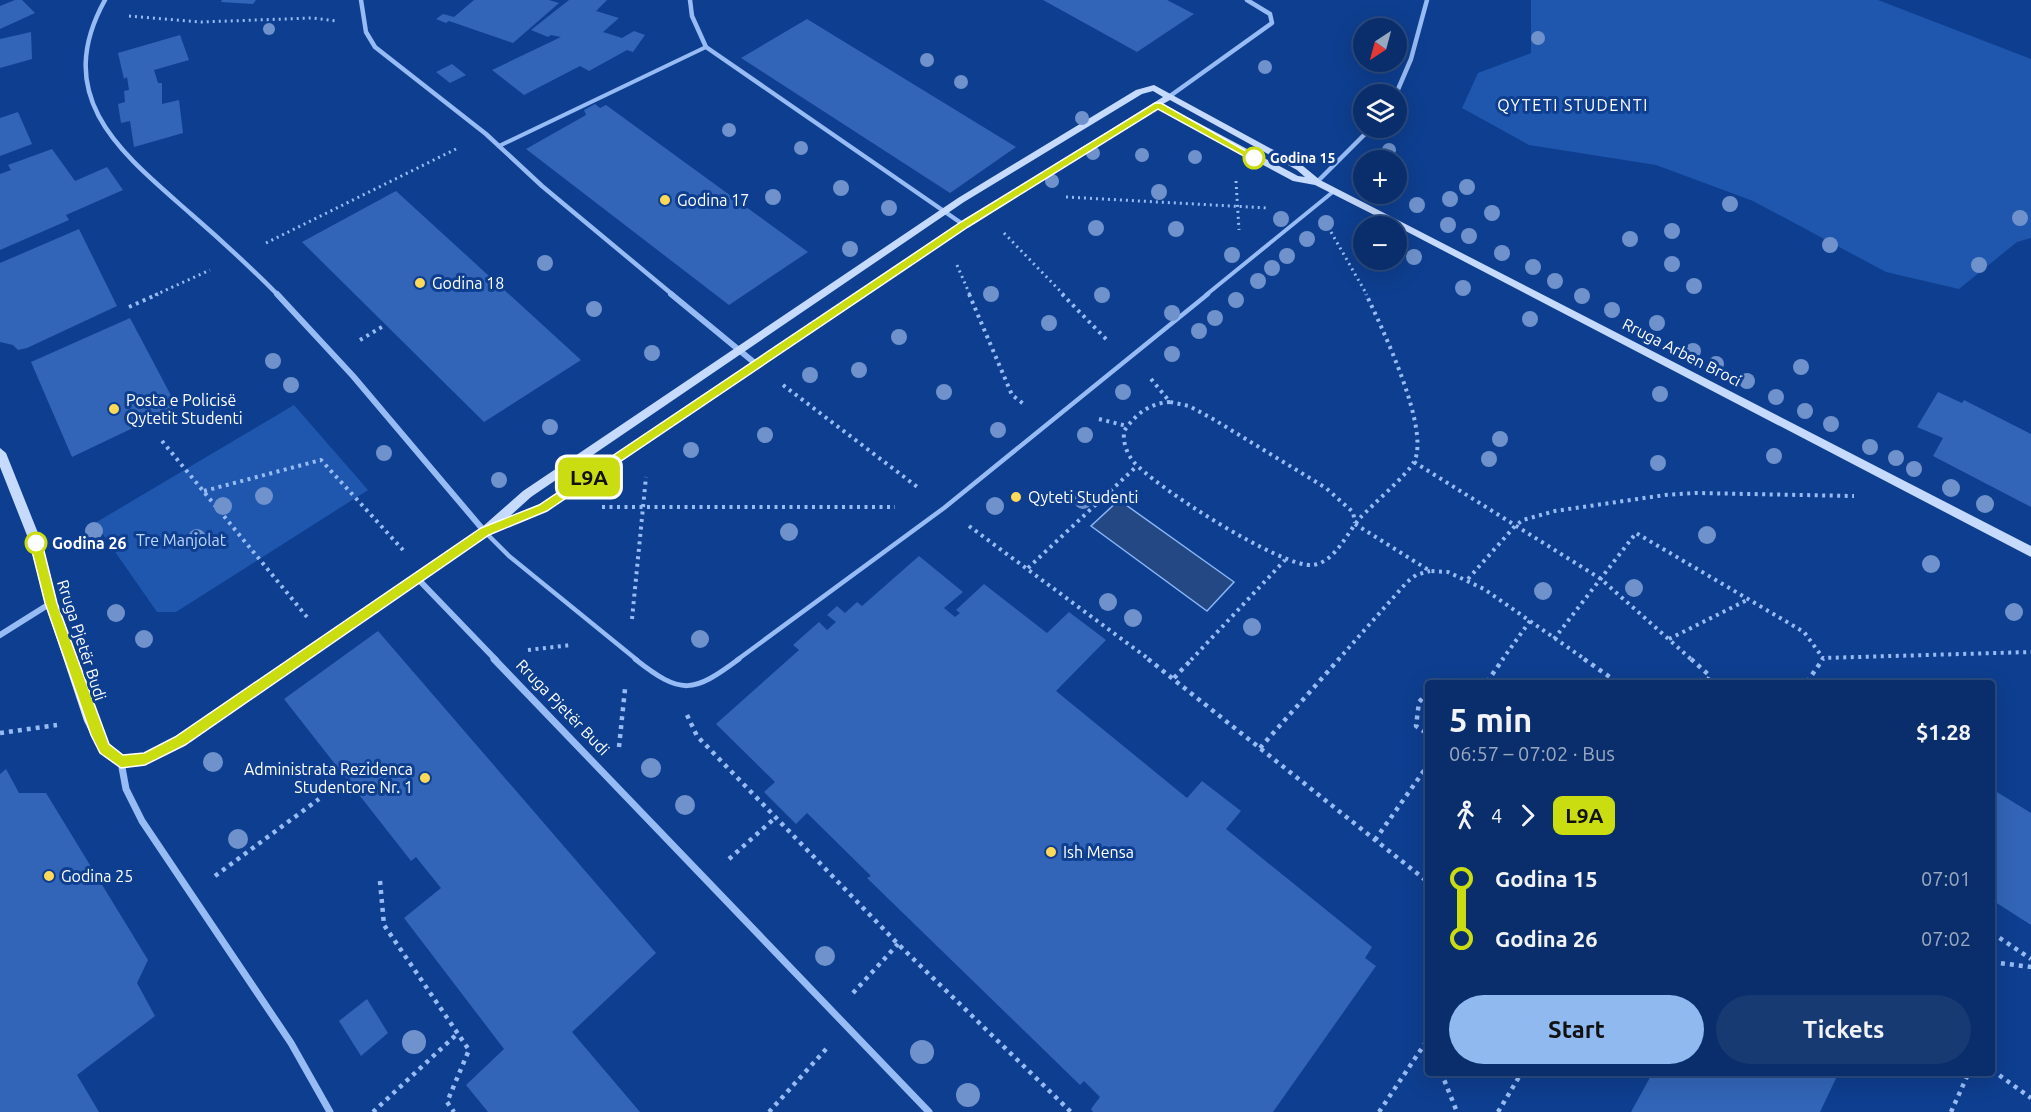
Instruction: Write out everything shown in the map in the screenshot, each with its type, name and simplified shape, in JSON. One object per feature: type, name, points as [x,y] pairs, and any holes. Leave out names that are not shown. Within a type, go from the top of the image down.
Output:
[{"type":"street","points":[[105,0],[88,38],[89,89],[105,130],[148,177],[238,257],[335,355],[485,532]]},
{"type":"street","points":[[361,0],[364,23],[375,47],[499,146],[542,186],[756,364]]},
{"type":"street","points":[[690,0],[692,15],[706,47],[964,225]]},
{"type":"street","points":[[485,532],[543,508],[964,225],[1158,105],[1272,23],[1270,14],[1247,0]]},
{"type":"street","points":[[1401,84],[1427,0]]},
{"type":"street","name":"Rruga Arben Broci","points":[[945,211],[1139,92],[1154,88],[1300,168],[1317,182],[1334,191],[2031,552]]},
{"type":"street","name":"Rruga Arben Broci","points":[[1158,105],[1296,179],[1317,182]]},
{"type":"street","points":[[1317,182],[1361,138]]},
{"type":"street","points":[[330,1112],[291,1043],[142,821],[126,789],[121,762],[145,759],[180,741],[485,532],[527,494],[945,211]]},
{"type":"street","name":"Rruga Pjetër Budi","points":[[0,453],[36,543],[51,603],[91,721],[105,749],[121,762]]},
{"type":"street","name":"Rruga Pjetër Budi","points":[[420,576],[489,654],[929,1112]]},
{"type":"street","points":[[0,635],[51,603]]},
{"type":"lane","points":[[499,146],[590,101],[636,84],[706,47]]},
{"type":"lane","points":[[485,532],[509,556],[659,678],[672,685],[697,685],[723,673],[944,508],[1127,360],[1230,273],[1334,191]]},
{"type":"path","points":[[97,14],[201,22],[312,18],[364,23]]},
{"type":"path","points":[[1207,132],[1233,168],[1240,207],[1239,249],[1230,273]]},
{"type":"path","points":[[238,257],[452,151]]},
{"type":"path","points":[[1063,197],[1311,210]]},
{"type":"path","points":[[1317,204],[1342,255],[1364,291],[1395,363],[1416,427],[1418,452],[1414,462],[1355,524],[1346,541],[1323,561],[1304,565],[1285,560],[1249,542],[1137,466],[1125,447],[1124,430],[1142,412],[1156,403],[1170,402],[1189,406],[1326,488],[1353,512],[1355,524],[1430,572]]},
{"type":"path","points":[[996,225],[1127,360],[1149,378],[1170,402]]},
{"type":"path","points":[[957,263],[1012,395],[1050,423]]},
{"type":"path","points":[[129,307],[194,278]]},
{"type":"path","points":[[756,364],[944,508],[1174,678],[1425,880]]},
{"type":"path","points":[[162,441],[326,641]]},
{"type":"path","points":[[204,491],[321,460],[376,517],[420,576]]},
{"type":"path","points":[[1414,462],[1601,579],[1710,676],[1708,680]]},
{"type":"path","points":[[1028,568],[1137,466]]},
{"type":"path","points":[[614,783],[647,467]]},
{"type":"path","points":[[1468,579],[1515,526],[1523,520],[1555,511],[1665,495],[1706,493],[1858,496]]},
{"type":"path","points":[[599,507],[944,508]]},
{"type":"path","points":[[1554,639],[1636,533],[1804,632],[1823,658]]},
{"type":"path","points":[[1174,678],[1285,560]]},
{"type":"path","points":[[1260,748],[1416,574],[1448,572],[1468,579],[1614,680]]},
{"type":"path","points":[[1669,639],[1749,599]]},
{"type":"path","points":[[1488,680],[1530,621]]},
{"type":"path","points":[[489,654],[611,641]]},
{"type":"path","points":[[1823,658],[2031,652]]},
{"type":"path","points":[[1808,680],[1823,658]]},
{"type":"path","points":[[672,685],[697,736],[898,944],[1071,1112]]},
{"type":"path","points":[[1425,695],[1419,702],[1416,726],[1425,732]]},
{"type":"path","points":[[0,733],[91,721]]},
{"type":"path","points":[[1375,840],[1425,769]]},
{"type":"path","points":[[190,895],[320,799]]},
{"type":"path","points":[[706,879],[776,817]]},
{"type":"path","points":[[380,881],[384,925],[469,1050],[447,1102],[454,1112]]},
{"type":"path","points":[[1995,935],[2031,959]]},
{"type":"path","points":[[835,1013],[898,944]]},
{"type":"path","points":[[1995,962],[2031,967]]},
{"type":"path","points":[[769,1112],[846,1026]]},
{"type":"path","points":[[373,1112],[458,1034]]},
{"type":"path","points":[[1379,1112],[1425,1043]]},
{"type":"path","points":[[1995,1072],[2031,1098]]},
{"type":"path","points":[[1442,1076],[1456,1112]]},
{"type":"path","points":[[1498,1112],[1520,1076]]},
{"type":"path","points":[[1951,1112],[1967,1076]]},
{"type":"green space","points":[[1531,0],[1878,0],[2031,59],[2031,238],[2017,242],[1959,289],[1886,272],[1753,201],[1656,165],[1529,145],[1462,108],[1478,73],[1531,53]]},
{"type":"green space","name":"Tre Manjolat","points":[[294,405],[368,490],[176,612],[157,612],[95,523]]},
{"type":"shaded area","points":[[1119,500],[1234,582],[1207,611],[1091,526]]},
{"type":"building","points":[[15,0],[22,0],[35,13],[0,29],[0,6]]},
{"type":"building","points":[[222,0],[256,0],[253,4],[221,2]]},
{"type":"building","points":[[474,0],[549,0],[559,3],[513,43],[449,21],[446,23],[436,19],[443,14],[454,17]]},
{"type":"building","points":[[569,0],[607,0],[596,11],[619,18],[603,32],[622,38],[634,31],[645,35],[633,52],[627,50],[589,71],[580,66],[524,95],[492,70],[561,37],[551,35],[548,37],[531,30]]},
{"type":"building","points":[[1043,0],[1167,0],[1194,14],[1137,52]]},
{"type":"building","points":[[807,19],[1016,147],[950,193],[741,58]]},
{"type":"building","points":[[31,32],[32,59],[0,68],[0,39]]},
{"type":"building","points":[[180,35],[189,60],[154,70],[158,83],[162,83],[162,104],[179,100],[183,133],[134,147],[130,121],[121,123],[118,104],[125,102],[124,91],[129,90],[118,53]]},
{"type":"building","points":[[452,64],[466,75],[450,83],[436,72]]},
{"type":"building","name":"Godina 17","points":[[595,104],[600,108],[606,105],[808,252],[729,305],[526,149],[586,115],[584,110]]},
{"type":"building","points":[[18,112],[32,144],[0,156],[0,118]]},
{"type":"building","points":[[52,149],[75,181],[107,167],[123,190],[66,215],[69,220],[0,250],[0,174],[11,170],[8,165]]},
{"type":"building","name":"Godina 18","points":[[396,191],[581,360],[484,422],[302,242]]},
{"type":"building","points":[[79,229],[117,306],[27,348],[18,350],[13,345],[0,342],[0,263]]},
{"type":"building","points":[[130,318],[177,407],[72,457],[31,362]]},
{"type":"building","points":[[1938,392],[1962,403],[1964,400],[2031,434],[2031,507],[1933,456],[1943,438],[1917,427]]},
{"type":"building","name":"Ish Mensa","points":[[919,556],[963,592],[944,608],[955,617],[960,613],[956,610],[984,584],[1047,633],[1069,612],[1106,640],[1056,691],[1187,798],[1202,781],[1241,811],[1226,829],[1372,947],[1365,958],[1376,966],[1273,1112],[1093,1112],[1091,1109],[1100,1097],[1084,1081],[1080,1085],[867,878],[871,876],[807,813],[796,824],[764,792],[775,782],[716,724],[799,650],[793,645],[819,622],[827,630],[836,622],[827,615],[837,606],[845,613],[857,602],[862,606]]},
{"type":"building","name":"Administrata Rezidenca Studentore Nr. 1","points":[[378,631],[656,953],[572,1032],[640,1112],[488,1112],[466,1085],[504,1049],[404,918],[441,888],[416,857],[411,861],[284,699]]},
{"type":"building","name":"Godina 25","points":[[6,769],[19,793],[46,793],[148,960],[137,983],[155,1016],[77,1075],[99,1112],[0,1112],[0,774]]},
{"type":"building","points":[[1995,791],[2031,813],[2031,925],[1995,902]]},
{"type":"building","points":[[367,999],[388,1033],[361,1056],[339,1021]]},
{"type":"building","points":[[1651,1076],[1837,1076],[1820,1112],[1631,1112]]},
{"type":"bus line","name":"L9A","points":[[36,543],[51,603],[91,721],[105,749],[121,762],[145,759],[180,741],[485,532],[543,508],[964,225],[1158,105],[1254,158]]},
{"type":"place","name":"Godina 15","points":[[1254,158]]},
{"type":"place","name":"Godina 17","points":[[665,200]]},
{"type":"place","name":"Godina 18","points":[[420,283]]},
{"type":"place","name":"Posta e Policisë Qytetit Studenti","points":[[114,409]]},
{"type":"place","name":"Qyteti Studenti","points":[[1016,497]]},
{"type":"place","name":"Godina 26","points":[[36,543]]},
{"type":"place","name":"Administrata Rezidenca Studentore Nr. 1","points":[[425,778]]},
{"type":"place","name":"Ish Mensa","points":[[1051,852]]},
{"type":"place","name":"Godina 25","points":[[49,876]]},
{"type":"district","name":"QYTETI STUDENTI","points":[[1573,105]]}]
